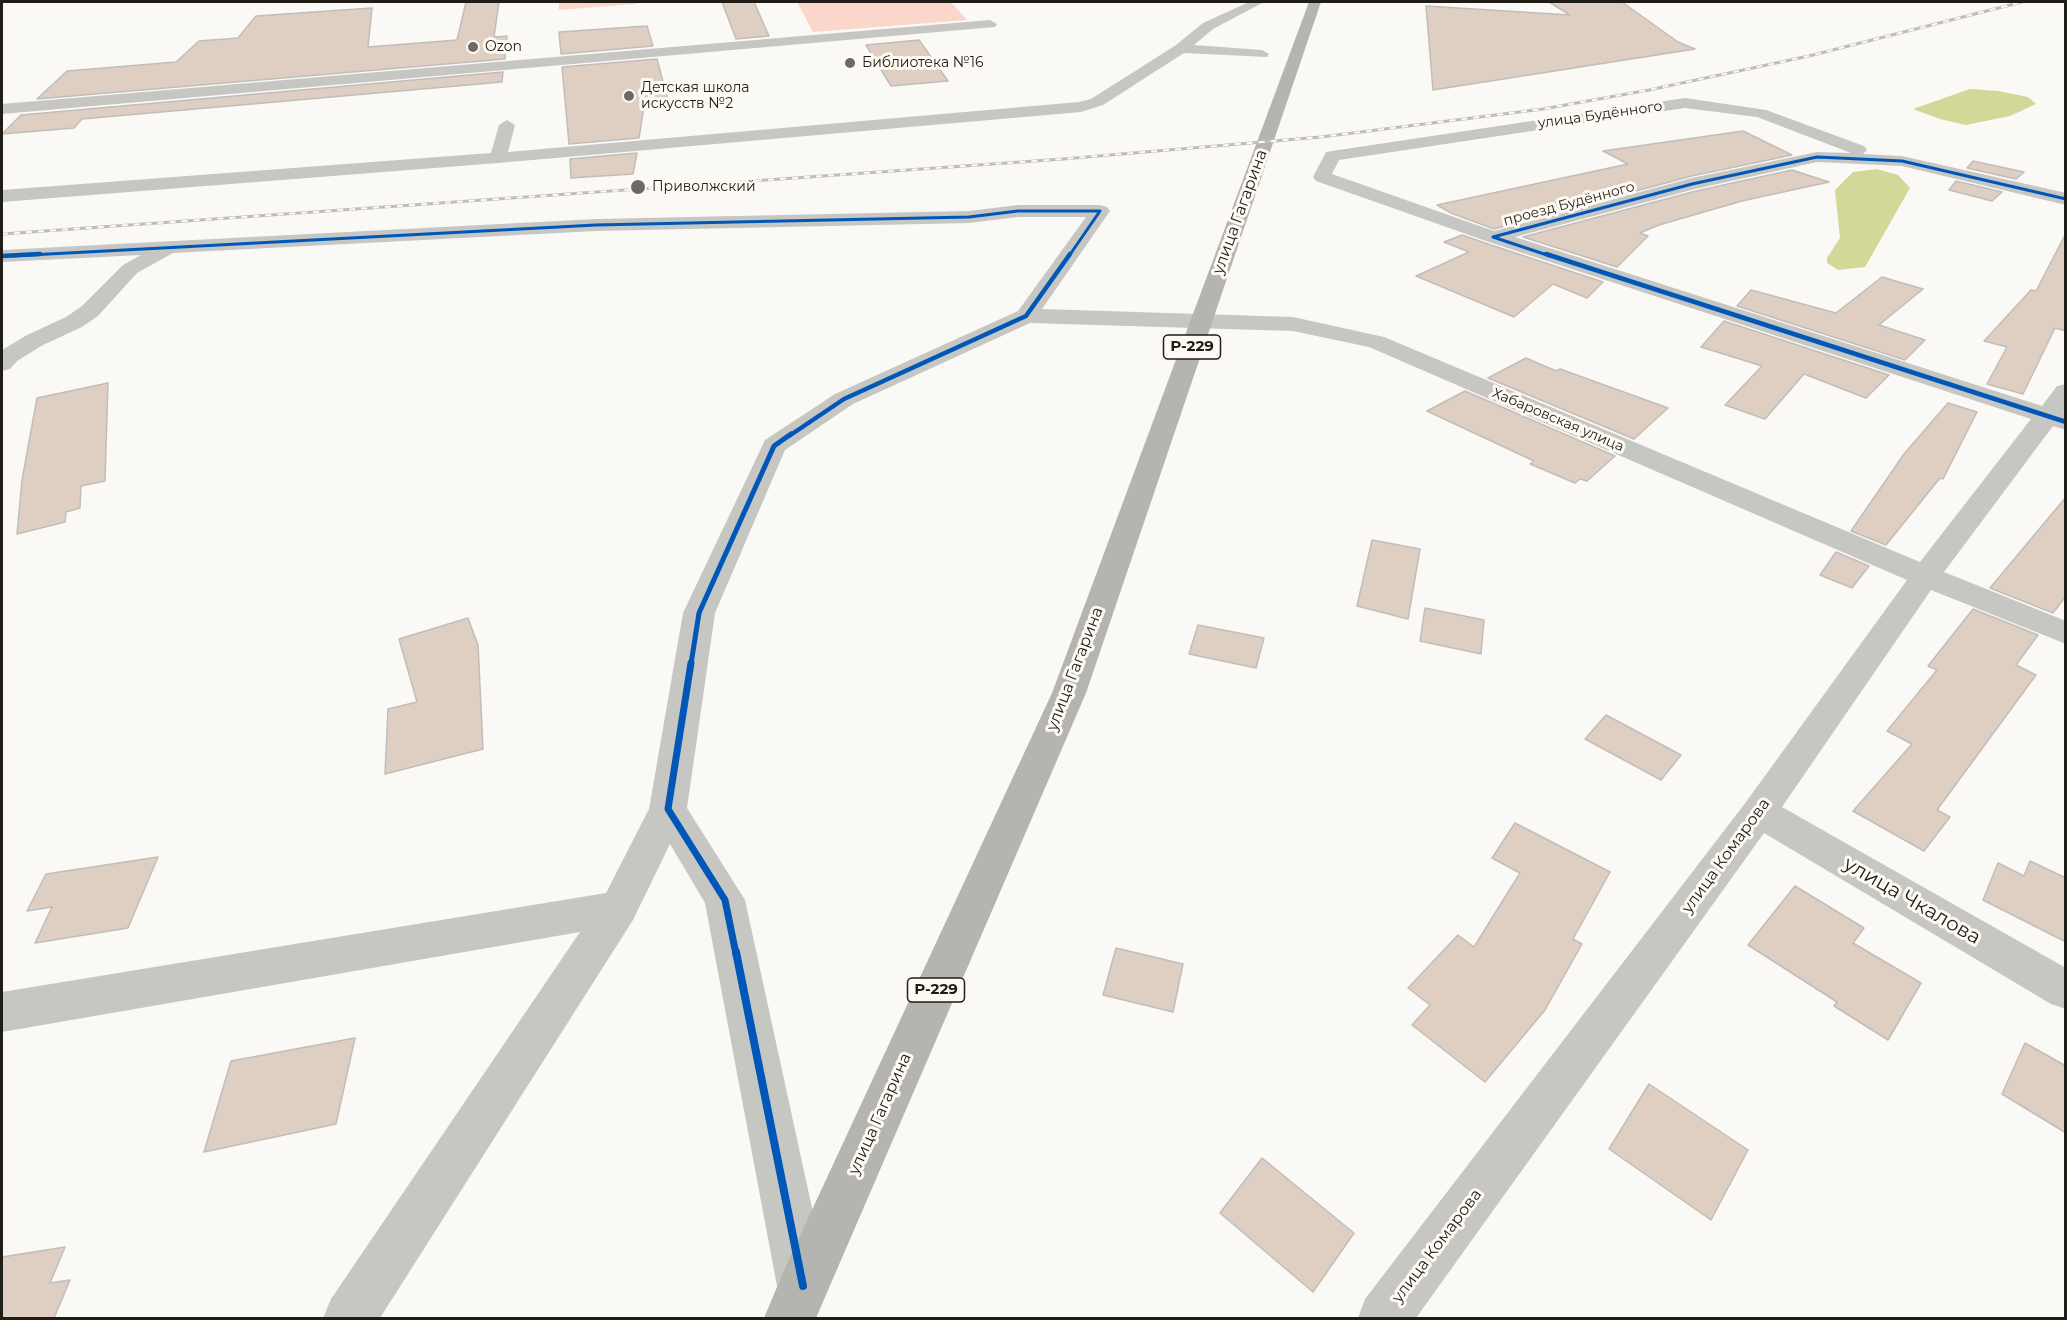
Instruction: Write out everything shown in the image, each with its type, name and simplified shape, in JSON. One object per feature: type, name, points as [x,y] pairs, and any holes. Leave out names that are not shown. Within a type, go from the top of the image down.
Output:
[{"type":"main road","name":"улица Гагарина","points":[[796,1302],[1069,693],[1315,2]]},
{"type":"street","points":[[2,196],[498,158],[1081,107],[1097,102],[1181,48],[1208,26],[1258,2]]},
{"type":"street","points":[[2,109],[990,24],[977,9]]},
{"type":"street","points":[[1181,48],[1262,54]]},
{"type":"street","name":"улица Будённого","points":[[1493,237],[1322,177],[1332,156],[1685,103],[1760,113],[1885,160]]},
{"type":"street","points":[[498,158],[507,125]]},
{"type":"street","name":"проезд Будённого","points":[[1493,237],[1692,184],[1817,157],[1902,161],[2066,199]]},
{"type":"street","points":[[2,256],[596,225],[969,218],[1018,211],[1100,211],[1026,316],[844,399],[774,446],[699,613],[668,809],[619,908],[350,1318]]},
{"type":"street","name":"проезд Будённого","points":[[1493,237],[2059,409]]},
{"type":"street","points":[[2,364],[9,356],[34,340],[74,322],[90,311],[130,268],[169,248]]},
{"type":"street","name":"Хабаровская улица","points":[[1026,316],[1293,324],[1376,342],[1925,576],[2066,633]]},
{"type":"street","name":"улица Комарова","points":[[1384,1318],[1759,812],[1925,576],[2059,409]]},
{"type":"street","points":[[668,809],[725,900],[796,1302]]},
{"type":"street","name":"улица Чкалова","points":[[1759,812],[2066,990]]},
{"type":"street","points":[[2,1012],[619,908]]},
{"type":"shaded area","points":[[559,2],[635,2],[636,4],[559,10]]},
{"type":"shaded area","points":[[797,2],[951,2],[967,20],[813,32]]},
{"type":"shaded area","points":[[1970,89],[1998,91],[2028,97],[2036,104],[2010,116],[1966,125],[1913,109]]},
{"type":"shaded area","points":[[1877,169],[1898,175],[1910,188],[1865,267],[1838,270],[1827,263],[1827,258],[1840,238],[1835,190],[1853,172]]},
{"type":"building","points":[[466,2],[499,2],[494,37],[507,36],[505,59],[37,99],[67,71],[176,62],[199,41],[238,38],[256,16],[372,8],[368,47],[457,40]]},
{"type":"building","points":[[722,2],[754,2],[769,36],[736,39]]},
{"type":"building","points":[[1549,2],[1622,2],[1678,42],[1695,49],[1433,90],[1426,6],[1570,15]]},
{"type":"building","points":[[647,26],[653,46],[561,54],[559,32]]},
{"type":"building","points":[[919,40],[948,81],[891,86],[866,45]]},
{"type":"building","points":[[657,59],[669,104],[644,107],[639,138],[569,144],[562,67]]},
{"type":"building","points":[[503,72],[502,82],[82,119],[74,128],[2,134],[21,115]]},
{"type":"building","points":[[1743,131],[1792,155],[1692,176],[1494,229],[1451,213],[1437,205],[1628,164],[1603,151]]},
{"type":"building","points":[[637,153],[633,174],[571,178],[570,159]]},
{"type":"building","points":[[1973,161],[2024,172],[2016,179],[1967,168]]},
{"type":"building","points":[[1792,170],[1829,182],[1742,201],[1659,225],[1640,233],[1648,236],[1617,267],[1523,237],[1696,191]]},
{"type":"building","points":[[1956,181],[2002,192],[1992,201],[1949,190]]},
{"type":"building","points":[[2066,233],[2066,331],[2055,328],[2023,394],[1987,384],[2007,347],[1984,341],[2031,290],[2036,291]]},
{"type":"building","points":[[1462,235],[1603,282],[1587,298],[1553,284],[1514,317],[1416,276],[1469,252],[1444,242]]},
{"type":"building","points":[[1882,277],[1923,289],[1879,325],[1925,340],[1905,360],[1737,306],[1751,290],[1836,313]]},
{"type":"building","points":[[1724,321],[1889,375],[1866,398],[1804,374],[1765,419],[1725,405],[1762,366],[1701,347]]},
{"type":"building","points":[[1526,358],[1556,371],[1560,369],[1668,408],[1634,439],[1488,378]]},
{"type":"building","points":[[108,383],[105,481],[81,486],[80,508],[66,512],[65,522],[17,534],[22,480],[37,398]]},
{"type":"building","points":[[1465,391],[1615,456],[1587,481],[1580,479],[1575,483],[1530,464],[1534,461],[1427,411]]},
{"type":"building","points":[[1948,403],[1977,412],[1943,479],[1940,478],[1886,545],[1851,531],[1904,454]]},
{"type":"building","points":[[2066,497],[2066,596],[2053,613],[1990,588]]},
{"type":"building","points":[[1372,540],[1420,549],[1408,619],[1357,606]]},
{"type":"building","points":[[1836,552],[1869,566],[1852,588],[1820,575]]},
{"type":"building","points":[[1425,608],[1484,620],[1481,654],[1420,641]]},
{"type":"building","points":[[1973,609],[2038,635],[2016,665],[2036,675],[1937,810],[1950,817],[1924,851],[1853,811],[1912,744],[1887,731],[1937,670],[1928,666]]},
{"type":"building","points":[[468,618],[478,645],[483,749],[385,774],[388,709],[417,702],[399,639]]},
{"type":"building","points":[[1198,625],[1264,638],[1256,668],[1189,654]]},
{"type":"building","points":[[1606,715],[1681,755],[1661,780],[1585,739]]},
{"type":"building","points":[[1515,823],[1610,872],[1573,939],[1582,944],[1545,1010],[1485,1082],[1412,1025],[1430,1005],[1408,988],[1458,935],[1474,947],[1520,873],[1492,858]]},
{"type":"building","points":[[158,857],[128,928],[35,943],[52,907],[27,911],[46,874]]},
{"type":"building","points":[[2030,861],[2066,878],[2066,942],[1983,900],[1998,863],[2024,876]]},
{"type":"building","points":[[1795,886],[1864,928],[1853,943],[1921,983],[1888,1040],[1834,1006],[1837,1002],[1748,945]]},
{"type":"building","points":[[1116,948],[1183,964],[1173,1012],[1103,995]]},
{"type":"building","points":[[355,1038],[336,1124],[204,1152],[231,1061]]},
{"type":"building","points":[[2025,1043],[2066,1066],[2066,1133],[2002,1094]]},
{"type":"building","points":[[1649,1084],[1748,1150],[1711,1220],[1609,1149]]},
{"type":"building","points":[[1262,1158],[1354,1233],[1313,1292],[1220,1213]]},
{"type":"building","points":[[65,1247],[50,1283],[70,1280],[54,1318],[2,1318],[2,1257]]},
{"type":"railway","points":[[2,234],[1063,159],[1321,137],[1543,109],[1649,90],[1809,56],[2022,2]]},
{"type":"cycle path","points":[[2066,199],[1902,161],[1817,157],[1692,184],[1493,237],[2066,422]]},
{"type":"cycle path","points":[[2,256],[596,225],[969,217],[1018,211],[1100,211],[1026,316],[844,399],[774,446],[699,613],[668,809],[725,900],[803,1286]]},
{"type":"place","name":"Ozon","points":[[473,47]]},
{"type":"place","name":"Библиотека №16","points":[[850,63]]},
{"type":"place","name":"Детская школа искусств №2","points":[[629,96]]},
{"type":"place","name":"Приволжский","points":[[638,187]]}]
